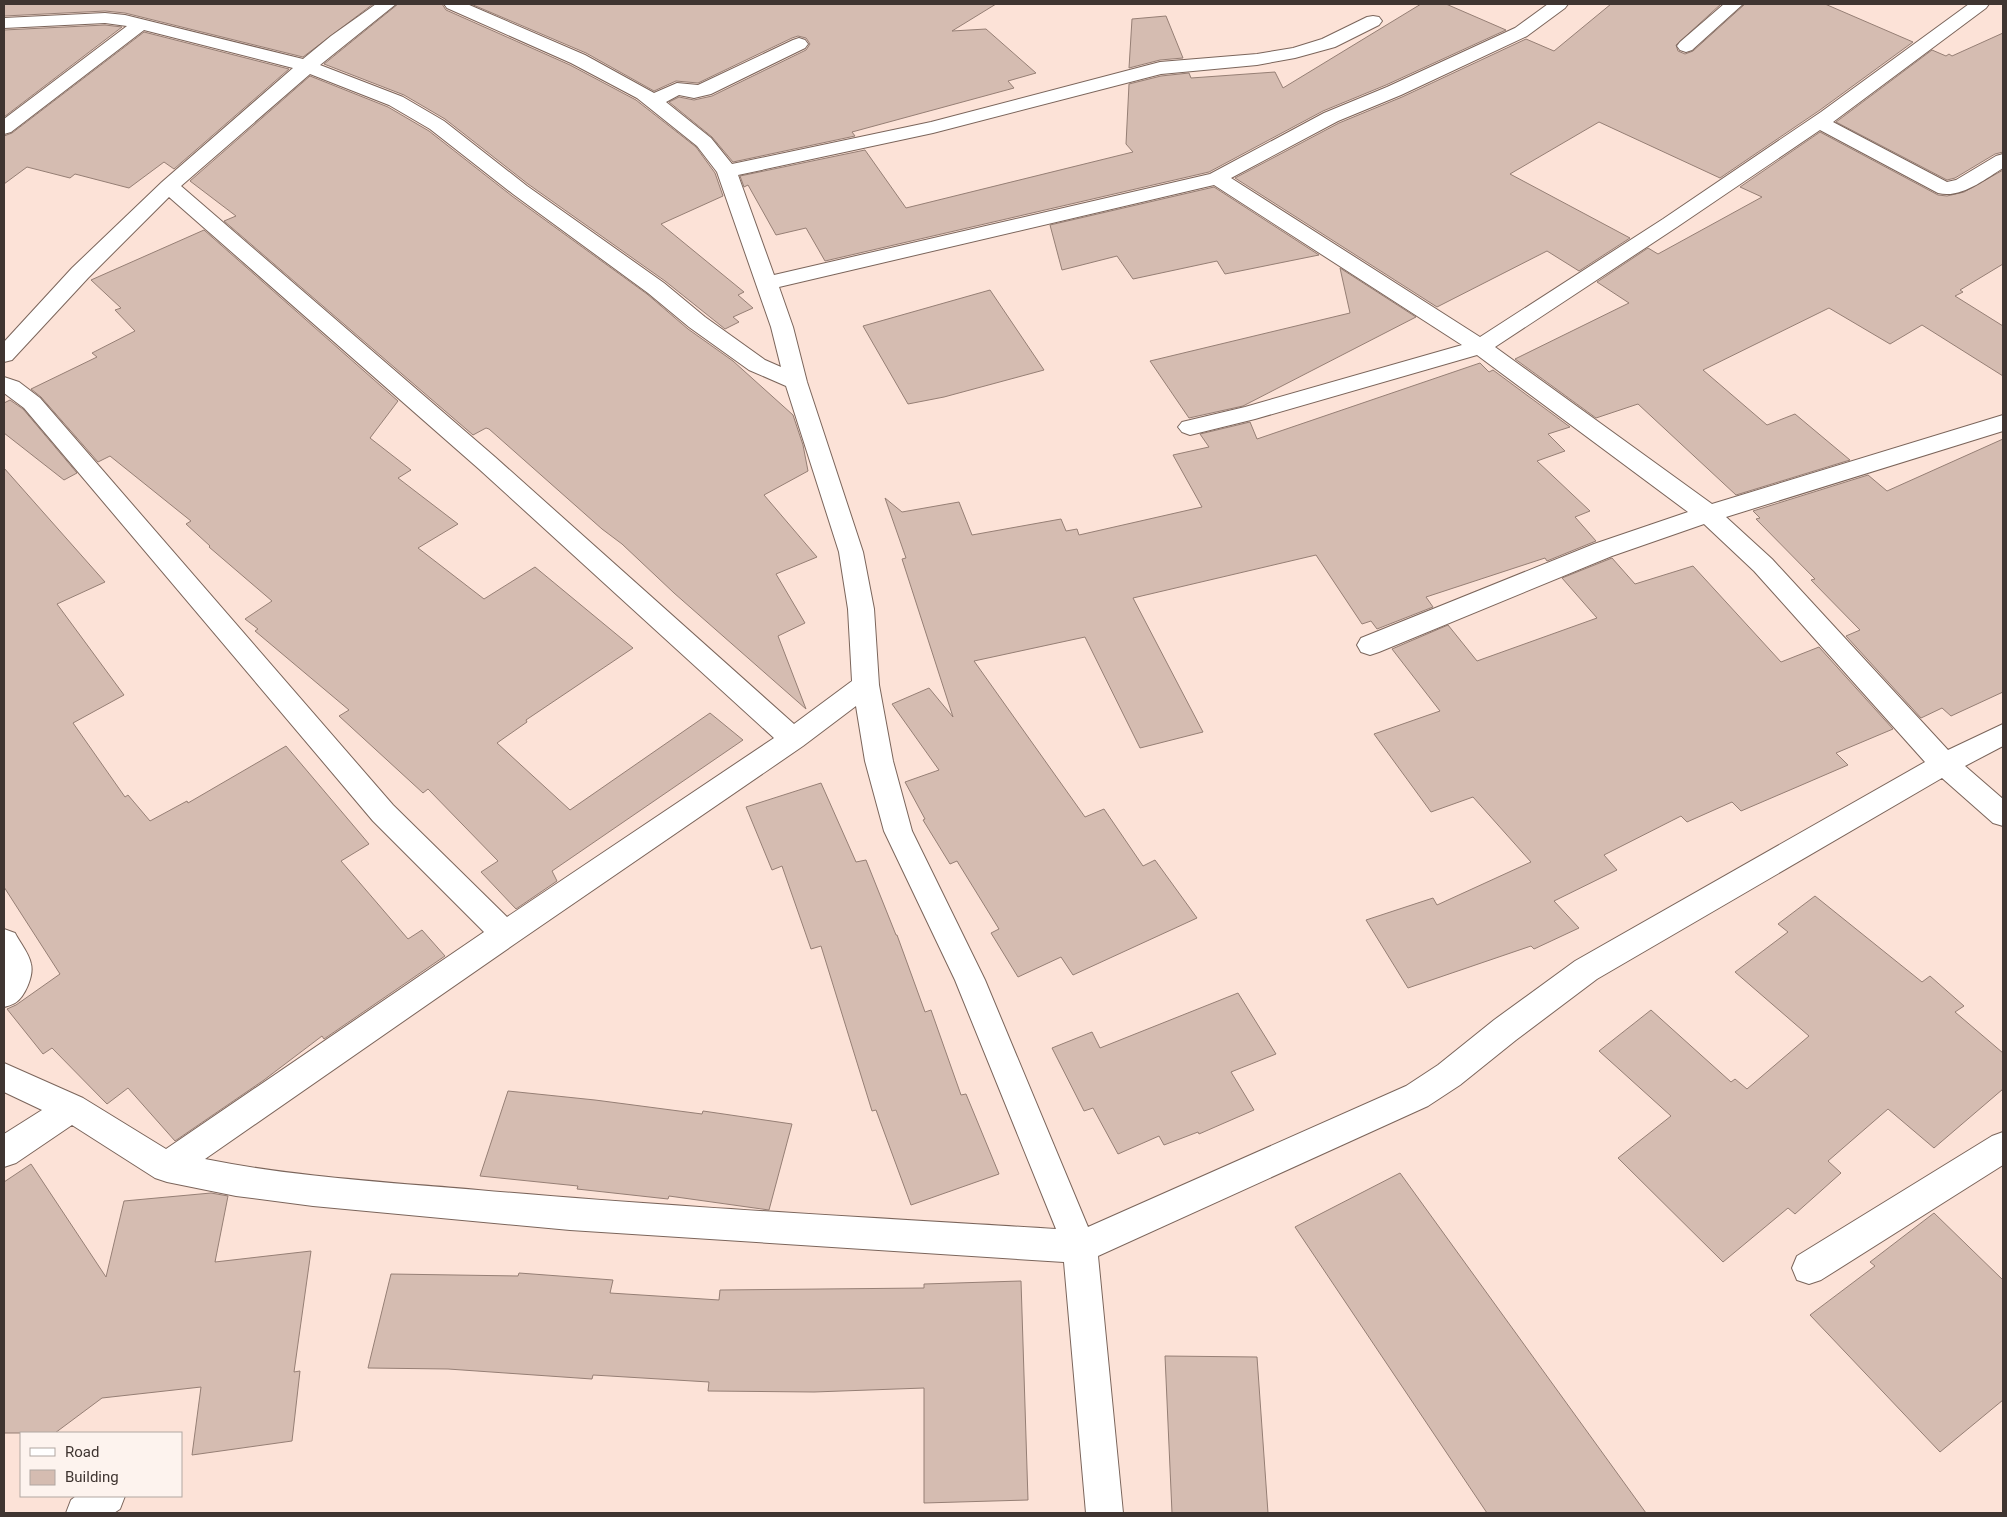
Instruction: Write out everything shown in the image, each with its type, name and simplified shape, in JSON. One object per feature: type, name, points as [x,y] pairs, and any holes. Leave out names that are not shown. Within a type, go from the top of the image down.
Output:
[{"type":"street","points":[[4,355],[80,273],[169,186],[337,40],[387,4]]},
{"type":"street","points":[[453,4],[578,58],[653,101],[704,142],[727,171],[782,327],[796,382],[851,552],[857,579],[866,685],[879,761],[898,831],[970,980],[1080,1247],[1105,1513]]},
{"type":"street","points":[[767,283],[1217,178],[1331,117],[1394,91],[1521,32],[1559,4]]},
{"type":"street","points":[[1686,46],[1734,4]]},
{"type":"street","points":[[1190,427],[1247,414],[1480,347],[1670,223],[1819,122],[1980,4]]},
{"type":"street","points":[[4,23],[105,18],[125,20],[307,66],[396,101],[437,125],[520,190],[656,288],[697,322],[757,365],[796,382]]},
{"type":"street","points":[[727,171],[932,127],[1160,68],[1278,56],[1313,48],[1339,38],[1373,21]]},
{"type":"street","points":[[4,128],[140,25]]},
{"type":"street","points":[[653,101],[677,89],[694,92],[704,90],[799,44]]},
{"type":"street","points":[[1819,122],[1945,189],[1963,184],[2003,160]]},
{"type":"street","points":[[1217,178],[1480,347],[1708,514],[1763,565],[1944,764],[2003,815]]},
{"type":"street","points":[[169,186],[487,463],[793,739]]},
{"type":"street","points":[[4,384],[32,403],[383,813],[505,934]]},
{"type":"street","points":[[1370,645],[1603,550],[1708,514],[2003,422]]},
{"type":"street","points":[[167,1168],[505,934],[793,739],[866,685]]},
{"type":"street","points":[[4,1077],[72,1108],[167,1168],[236,1181],[313,1191],[570,1214],[1080,1247],[1417,1096],[1449,1075],[1505,1030],[1586,970],[1944,764],[2003,734]]},
{"type":"street","points":[[4,942],[16,964],[15,979],[8,992],[4,994]]},
{"type":"street","points":[[4,1152],[72,1108]]},
{"type":"street","points":[[1809,1268],[2003,1146]]},
{"type":"street","points":[[84,1513],[106,1497]]},
{"type":"building","points":[[4,4],[373,4],[303,57],[125,13],[105,11],[4,16]]},
{"type":"building","points":[[398,4],[442,4],[446,10],[570,65],[636,100],[696,147],[715,173],[723,196],[661,224],[744,292],[738,295],[753,308],[733,317],[739,322],[725,329],[665,281],[528,184],[445,119],[404,95],[324,64]]},
{"type":"building","points":[[471,4],[996,4],[952,31],[986,29],[1036,73],[1008,81],[1014,88],[852,132],[855,136],[733,162],[712,137],[669,102],[679,97],[694,100],[712,96],[806,50],[810,44],[806,38],[798,36],[792,38],[698,83],[676,81],[654,91],[586,53]]},
{"type":"building","points":[[1421,4],[1446,4],[1506,30],[1386,85],[1323,111],[1209,172],[825,261],[806,228],[776,235],[748,185],[744,187],[740,176],[865,150],[906,208],[1133,152],[1126,144],[1129,84],[1161,76],[1189,73],[1191,78],[1275,72],[1283,88]]},
{"type":"building","points":[[1611,4],[1721,4],[1676,45],[1678,51],[1685,54],[1693,51],[1745,4],[1825,4],[1913,42],[1820,110],[1720,178],[1599,122],[1510,174],[1630,238],[1579,271],[1547,251],[1437,307],[1235,178],[1339,123],[1402,97],[1526,39],[1554,51]]},
{"type":"building","points":[[1166,16],[1183,58],[1160,60],[1129,68],[1132,19]]},
{"type":"building","points":[[105,25],[122,27],[4,117],[4,30]]},
{"type":"building","points":[[144,32],[289,69],[174,169],[164,162],[129,188],[75,174],[70,178],[27,167],[4,184],[4,136],[12,133]]},
{"type":"building","points":[[2003,33],[2003,152],[1995,154],[1955,178],[1947,180],[1836,122],[1932,50],[1946,56],[1949,54],[1952,56]]},
{"type":"building","points":[[310,76],[388,107],[429,131],[512,196],[647,294],[688,329],[733,361],[793,415],[803,445],[808,471],[764,495],[817,557],[776,574],[805,623],[778,636],[806,709],[674,593],[622,544],[602,529],[489,429],[486,428],[473,435],[224,221],[236,216],[190,181]]},
{"type":"building","points":[[1820,132],[1938,195],[1947,196],[1964,192],[2003,170],[2003,264],[1960,290],[1963,292],[1955,296],[2003,326],[2003,376],[1922,325],[1890,344],[1829,308],[1703,370],[1767,425],[1795,414],[1850,460],[1736,495],[1638,404],[1596,418],[1515,359],[1629,303],[1597,282],[1648,248],[1658,254],[1762,197],[1740,187]]},
{"type":"building","points":[[1214,187],[1319,255],[1225,274],[1217,261],[1133,279],[1117,256],[1062,270],[1050,225]]},
{"type":"building","points":[[204,230],[398,401],[370,438],[411,470],[398,478],[458,524],[418,548],[484,599],[535,567],[633,648],[526,720],[527,722],[497,743],[570,810],[710,713],[743,740],[552,871],[557,881],[516,909],[481,872],[498,861],[428,789],[423,793],[339,716],[349,710],[255,631],[258,629],[245,619],[272,601],[209,547],[186,524],[191,521],[110,456],[98,462],[41,397],[31,389],[97,357],[92,353],[135,331],[115,310],[121,308],[91,280]]},
{"type":"building","points":[[1340,268],[1416,317],[1243,406],[1189,418],[1150,361],[1350,313]]},
{"type":"building","points":[[990,290],[1044,370],[944,397],[908,404],[863,326]]},
{"type":"building","points":[[1480,363],[1489,372],[1493,370],[1570,427],[1548,434],[1565,451],[1537,461],[1590,511],[1575,517],[1596,541],[1547,561],[1545,558],[1426,597],[1433,607],[1377,629],[1371,621],[1362,624],[1316,555],[1133,598],[1203,732],[1140,748],[1085,637],[974,661],[1085,817],[1104,809],[1143,866],[1155,860],[1197,918],[1073,975],[1061,957],[1018,977],[991,933],[999,929],[957,861],[950,864],[923,820],[925,819],[905,782],[939,770],[892,704],[929,688],[953,717],[902,559],[906,558],[885,498],[902,512],[959,502],[972,535],[1061,519],[1066,531],[1077,529],[1079,535],[1202,507],[1173,455],[1209,447],[1200,434],[1250,422],[1257,439]]},
{"type":"building","points":[[10,400],[23,409],[77,473],[64,480],[4,433],[4,403]]},
{"type":"building","points":[[2003,439],[2003,692],[1951,716],[1942,708],[1921,718],[1846,636],[1860,630],[1811,580],[1815,579],[1756,519],[1760,518],[1753,511],[1868,475],[1887,491]]},
{"type":"building","points":[[4,468],[105,582],[57,604],[124,695],[73,723],[125,797],[128,795],[150,821],[187,801],[188,803],[286,746],[369,844],[341,861],[408,939],[422,930],[445,956],[324,1039],[322,1036],[264,1080],[175,1141],[128,1088],[107,1104],[52,1048],[43,1054],[7,1009],[16,1005],[60,974],[4,887]]},
{"type":"building","points":[[1612,558],[1635,584],[1693,566],[1781,662],[1819,647],[1893,729],[1836,753],[1848,765],[1741,811],[1732,802],[1687,822],[1681,816],[1604,855],[1617,870],[1554,901],[1579,928],[1534,949],[1531,946],[1408,988],[1366,920],[1433,898],[1437,905],[1531,862],[1473,797],[1431,812],[1374,734],[1440,711],[1392,649],[1448,625],[1477,661],[1597,618],[1562,578]]},
{"type":"building","points":[[821,783],[856,862],[866,860],[897,935],[925,1012],[931,1010],[961,1095],[966,1094],[999,1174],[911,1205],[876,1110],[872,1111],[821,946],[811,949],[782,866],[772,870],[746,807]]},
{"type":"building","points":[[1815,896],[1922,982],[1930,976],[1964,1006],[1955,1012],[2003,1053],[2003,1089],[1934,1148],[1888,1109],[1828,1161],[1841,1173],[1795,1214],[1788,1208],[1723,1262],[1618,1158],[1671,1116],[1599,1051],[1651,1010],[1731,1082],[1735,1079],[1747,1089],[1809,1036],[1735,972],[1788,932],[1778,924]]},
{"type":"building","points":[[1238,993],[1276,1054],[1231,1072],[1254,1110],[1199,1134],[1198,1132],[1164,1145],[1159,1136],[1118,1154],[1093,1108],[1084,1111],[1052,1048],[1092,1032],[1100,1048]]},
{"type":"building","points":[[508,1091],[702,1114],[703,1111],[792,1124],[769,1210],[669,1196],[668,1199],[577,1189],[578,1186],[480,1176]]},
{"type":"building","points":[[31,1164],[106,1277],[124,1201],[211,1193],[228,1196],[215,1262],[311,1251],[294,1372],[300,1371],[292,1441],[192,1455],[201,1387],[102,1398],[56,1432],[4,1433],[4,1182]]},
{"type":"building","points":[[1400,1173],[1646,1513],[1487,1513],[1295,1227]]},
{"type":"building","points":[[1934,1213],[2003,1280],[2003,1400],[1940,1452],[1810,1315],[1875,1266],[1870,1262]]},
{"type":"building","points":[[519,1273],[613,1280],[610,1293],[719,1300],[720,1290],[924,1288],[924,1284],[1021,1281],[1028,1500],[924,1503],[924,1388],[814,1392],[708,1391],[709,1382],[593,1375],[592,1379],[448,1369],[368,1368],[391,1274],[518,1276]]},
{"type":"building","points":[[1165,1356],[1257,1357],[1268,1513],[1172,1513]]}]
